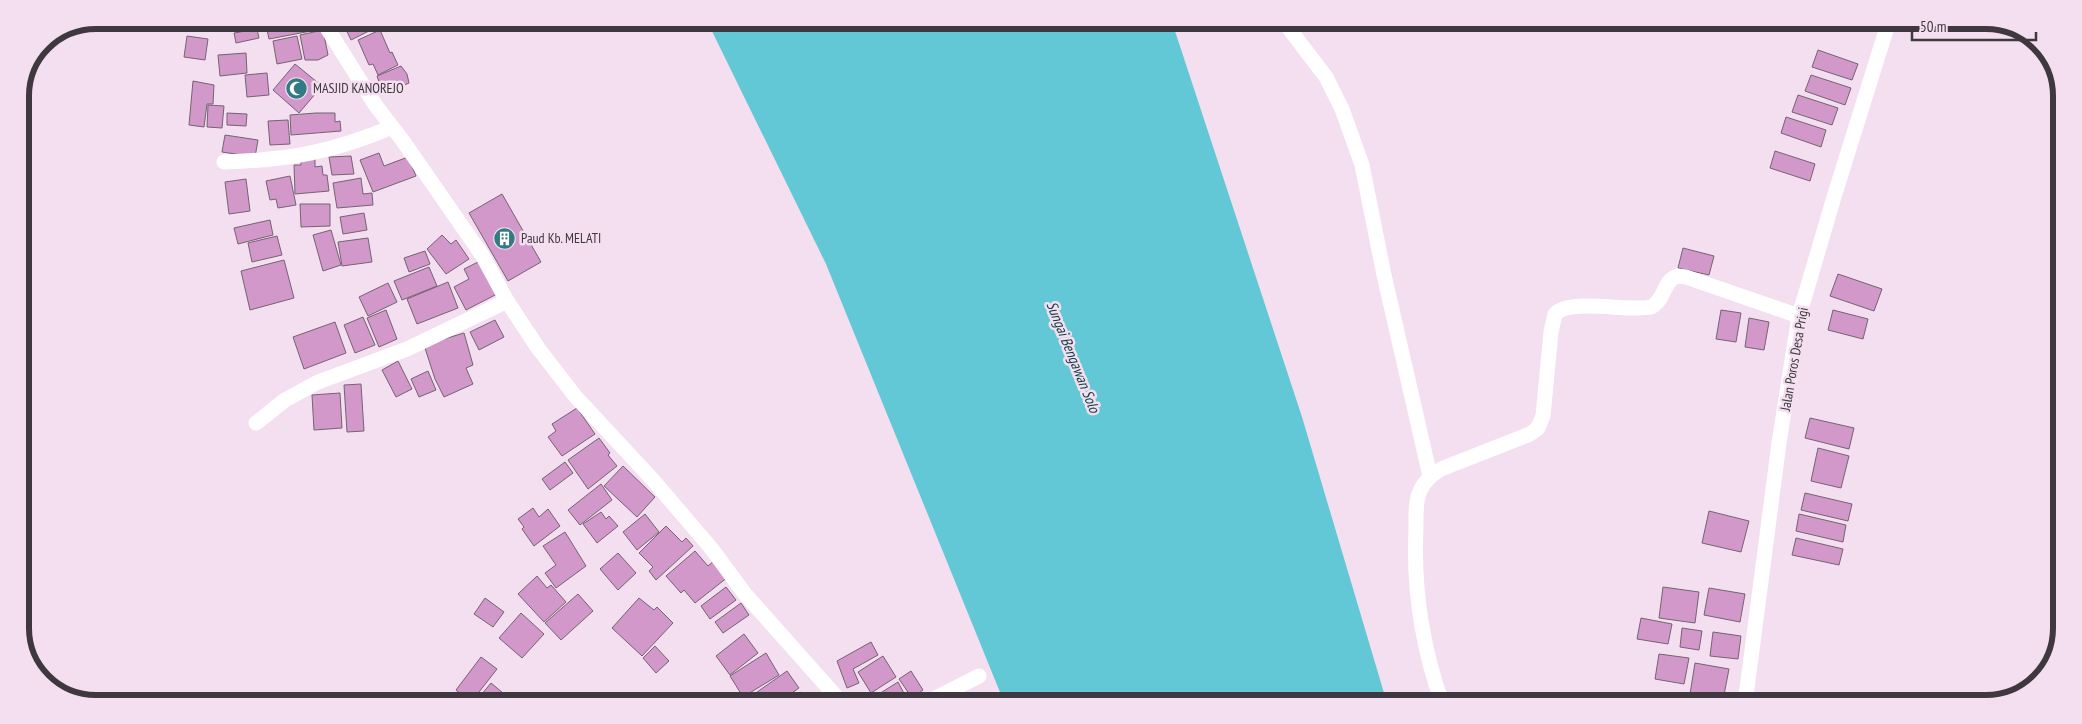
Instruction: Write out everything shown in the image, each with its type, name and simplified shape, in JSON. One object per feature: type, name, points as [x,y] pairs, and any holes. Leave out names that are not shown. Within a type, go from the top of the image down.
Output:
[{"type":"street","points":[[328,29],[376,106],[482,255],[507,301],[538,348],[575,396],[653,480],[711,548],[745,594],[834,695]]},
{"type":"street","points":[[1289,29],[1326,78],[1342,109],[1362,165],[1384,275],[1430,476]]},
{"type":"street","name":"Jalan Poros Desa Prigi","points":[[1746,695],[1799,316],[1884,29]]},
{"type":"street","points":[[224,162],[269,161],[316,153],[356,142],[392,127]]},
{"type":"street","points":[[1439,695],[1432,676],[1419,616],[1414,563],[1417,506],[1420,490],[1430,476],[1441,469],[1530,434],[1538,428],[1543,416],[1552,322],[1559,311],[1583,307],[1651,307],[1662,297],[1669,282],[1677,276],[1686,277],[1799,316]]},
{"type":"street","points":[[256,424],[285,400],[318,382],[407,349],[507,301]]},
{"type":"street","points":[[942,695],[979,676]]},
{"type":"water","name":"Sungai Bengawan Solo","points":[[711,29],[1174,29],[1302,417],[1385,695],[1001,695],[826,264]]},
{"type":"building","points":[[257,29],[259,38],[236,43],[234,33]]},
{"type":"building","points":[[267,29],[311,29],[311,31],[269,39]]},
{"type":"building","points":[[346,29],[373,29],[351,40]]},
{"type":"building","points":[[323,30],[328,55],[318,60],[305,60],[300,35]]},
{"type":"building","points":[[380,30],[390,53],[392,52],[398,65],[378,75],[373,64],[369,65],[358,40]]},
{"type":"building","points":[[187,36],[208,39],[205,60],[184,57]]},
{"type":"building","points":[[297,36],[302,59],[277,64],[273,41]]},
{"type":"building","points":[[1818,50],[1858,64],[1852,80],[1812,67]]},
{"type":"building","points":[[246,53],[247,73],[220,76],[218,55]]},
{"type":"building","name":"MASJID KANOREJO","points":[[295,64],[322,86],[299,113],[273,90]]},
{"type":"building","points":[[401,66],[407,74],[409,83],[383,94],[377,76]]},
{"type":"building","points":[[267,73],[269,95],[247,97],[245,75]]},
{"type":"building","points":[[1811,75],[1851,88],[1845,105],[1805,91]]},
{"type":"building","points":[[193,81],[214,85],[213,104],[207,104],[204,127],[189,125]]},
{"type":"building","points":[[1798,95],[1838,108],[1832,125],[1792,112]]},
{"type":"building","points":[[208,105],[224,106],[222,128],[207,127]]},
{"type":"building","points":[[227,113],[247,114],[246,126],[227,125]]},
{"type":"building","points":[[335,113],[335,122],[340,121],[341,131],[291,135],[290,115]]},
{"type":"building","points":[[1786,117],[1826,130],[1821,147],[1781,133]]},
{"type":"building","points":[[288,120],[290,144],[270,145],[268,121]]},
{"type":"building","points":[[225,135],[258,140],[255,157],[222,152]]},
{"type":"building","points":[[1775,151],[1815,164],[1810,181],[1770,168]]},
{"type":"building","points":[[379,153],[384,166],[408,157],[416,176],[373,192],[360,160]]},
{"type":"building","points":[[351,156],[354,174],[332,175],[329,157]]},
{"type":"building","points":[[301,157],[315,158],[315,167],[322,166],[323,175],[327,175],[329,191],[295,194],[294,165],[301,165]]},
{"type":"building","points":[[290,176],[296,205],[278,208],[276,199],[270,200],[266,181]]},
{"type":"building","points":[[361,178],[363,194],[372,193],[373,205],[337,208],[333,183]]},
{"type":"building","points":[[246,179],[250,211],[229,214],[225,182]]},
{"type":"building","name":"Paud Kb. MELATI","points":[[502,194],[541,262],[508,281],[469,213]]},
{"type":"building","points":[[300,204],[330,204],[330,226],[301,227]]},
{"type":"building","points":[[364,213],[367,230],[343,234],[340,217]]},
{"type":"building","points":[[270,220],[273,235],[238,244],[234,228]]},
{"type":"building","points":[[331,230],[341,265],[323,271],[313,235]]},
{"type":"building","points":[[442,235],[451,244],[456,240],[469,259],[446,274],[427,249]]},
{"type":"building","points":[[277,236],[282,255],[252,262],[248,243]]},
{"type":"building","points":[[368,238],[372,262],[342,266],[338,242]]},
{"type":"building","points":[[1683,248],[1714,256],[1709,275],[1678,268]]},
{"type":"building","points":[[425,251],[430,264],[409,272],[404,258]]},
{"type":"building","points":[[284,260],[294,298],[250,310],[241,271]]},
{"type":"building","points":[[480,261],[497,294],[466,310],[454,287],[469,279],[464,269]]},
{"type":"building","points":[[429,267],[437,286],[402,300],[394,281]]},
{"type":"building","points":[[1838,274],[1882,289],[1874,311],[1830,296]]},
{"type":"building","points":[[448,282],[458,308],[417,324],[407,299]]},
{"type":"building","points":[[388,283],[397,302],[368,316],[359,297]]},
{"type":"building","points":[[386,310],[397,339],[379,347],[367,318]]},
{"type":"building","points":[[1721,310],[1741,313],[1736,342],[1716,339]]},
{"type":"building","points":[[1833,310],[1868,319],[1863,339],[1828,330]]},
{"type":"building","points":[[363,317],[375,345],[355,353],[344,325]]},
{"type":"building","points":[[1749,318],[1769,322],[1764,350],[1745,347]]},
{"type":"building","points":[[495,320],[504,337],[479,350],[470,332]]},
{"type":"building","points":[[335,322],[346,353],[304,369],[293,337]]},
{"type":"building","points":[[464,333],[473,365],[466,368],[473,384],[444,397],[435,379],[424,345]]},
{"type":"building","points":[[398,361],[412,389],[396,397],[382,370]]},
{"type":"building","points":[[428,371],[436,390],[419,397],[411,379]]},
{"type":"building","points":[[361,384],[364,431],[347,432],[344,385]]},
{"type":"building","points":[[340,393],[342,428],[314,430],[312,395]]},
{"type":"building","points":[[577,408],[595,434],[562,456],[548,437],[556,431],[552,424]]},
{"type":"building","points":[[1810,418],[1854,428],[1849,449],[1805,438]]},
{"type":"building","points":[[599,438],[610,453],[608,455],[617,466],[588,489],[568,460]]},
{"type":"building","points":[[1818,448],[1849,456],[1841,488],[1811,481]]},
{"type":"building","points":[[565,462],[573,473],[550,490],[542,479]]},
{"type":"building","points":[[623,466],[655,497],[637,517],[604,486]]},
{"type":"building","points":[[601,484],[612,500],[580,525],[568,510]]},
{"type":"building","points":[[1805,493],[1852,504],[1848,521],[1801,510]]},
{"type":"building","points":[[533,508],[539,517],[548,509],[560,526],[534,546],[522,529],[524,527],[518,519]]},
{"type":"building","points":[[1709,511],[1749,521],[1741,552],[1702,543]]},
{"type":"building","points":[[601,512],[606,519],[609,516],[618,526],[597,543],[583,524]]},
{"type":"building","points":[[645,514],[659,532],[637,550],[623,532]]},
{"type":"building","points":[[1799,514],[1846,525],[1843,542],[1796,531]]},
{"type":"building","points":[[666,526],[682,542],[686,538],[693,546],[656,580],[649,571],[653,567],[639,553]]},
{"type":"building","points":[[565,532],[586,566],[556,588],[545,573],[556,565],[543,546]]},
{"type":"building","points":[[1796,538],[1843,549],[1839,565],[1792,555]]},
{"type":"building","points":[[695,551],[708,566],[715,560],[728,577],[695,603],[684,590],[681,593],[666,576]]},
{"type":"building","points":[[618,553],[636,573],[618,590],[600,569]]},
{"type":"building","points":[[537,576],[547,588],[551,585],[566,602],[544,622],[518,594]]},
{"type":"building","points":[[726,587],[736,600],[710,619],[701,606]]},
{"type":"building","points":[[1663,587],[1699,592],[1695,623],[1659,618]]},
{"type":"building","points":[[1709,588],[1745,594],[1740,622],[1704,615]]},
{"type":"building","points":[[578,594],[593,611],[561,640],[545,623]]},
{"type":"building","points":[[485,598],[504,612],[493,627],[474,614]]},
{"type":"building","points":[[639,598],[654,610],[657,607],[673,623],[642,656],[612,628]]},
{"type":"building","points":[[741,603],[749,615],[723,633],[715,622]]},
{"type":"building","points":[[521,613],[544,634],[522,658],[499,638]]},
{"type":"building","points":[[1641,618],[1672,624],[1668,644],[1637,639]]},
{"type":"building","points":[[1682,628],[1702,631],[1699,650],[1680,647]]},
{"type":"building","points":[[1713,632],[1741,636],[1738,659],[1710,656]]},
{"type":"building","points":[[744,634],[758,653],[730,675],[716,656]]},
{"type":"building","points":[[871,642],[878,655],[853,669],[859,683],[847,688],[837,661]]},
{"type":"building","points":[[655,646],[669,661],[656,673],[643,658]]},
{"type":"building","points":[[766,653],[779,675],[746,695],[742,695],[730,676]]},
{"type":"building","points":[[1659,654],[1689,658],[1684,684],[1655,679]]},
{"type":"building","points":[[883,656],[896,677],[871,693],[858,672]]},
{"type":"building","points":[[481,657],[497,669],[477,695],[462,695],[456,690]]},
{"type":"building","points":[[1695,663],[1729,669],[1724,695],[1690,694]]},
{"type":"building","points":[[787,671],[799,688],[789,695],[753,695]]},
{"type":"building","points":[[911,671],[923,690],[916,695],[910,695],[899,679]]},
{"type":"building","points":[[898,682],[905,695],[877,695]]},
{"type":"building","points":[[491,683],[503,693],[501,695],[481,695]]},
{"type":"place","name":"MASJID KANOREJO","points":[[297,88]]},
{"type":"place","name":"Paud Kb. MELATI","points":[[505,238]]}]
